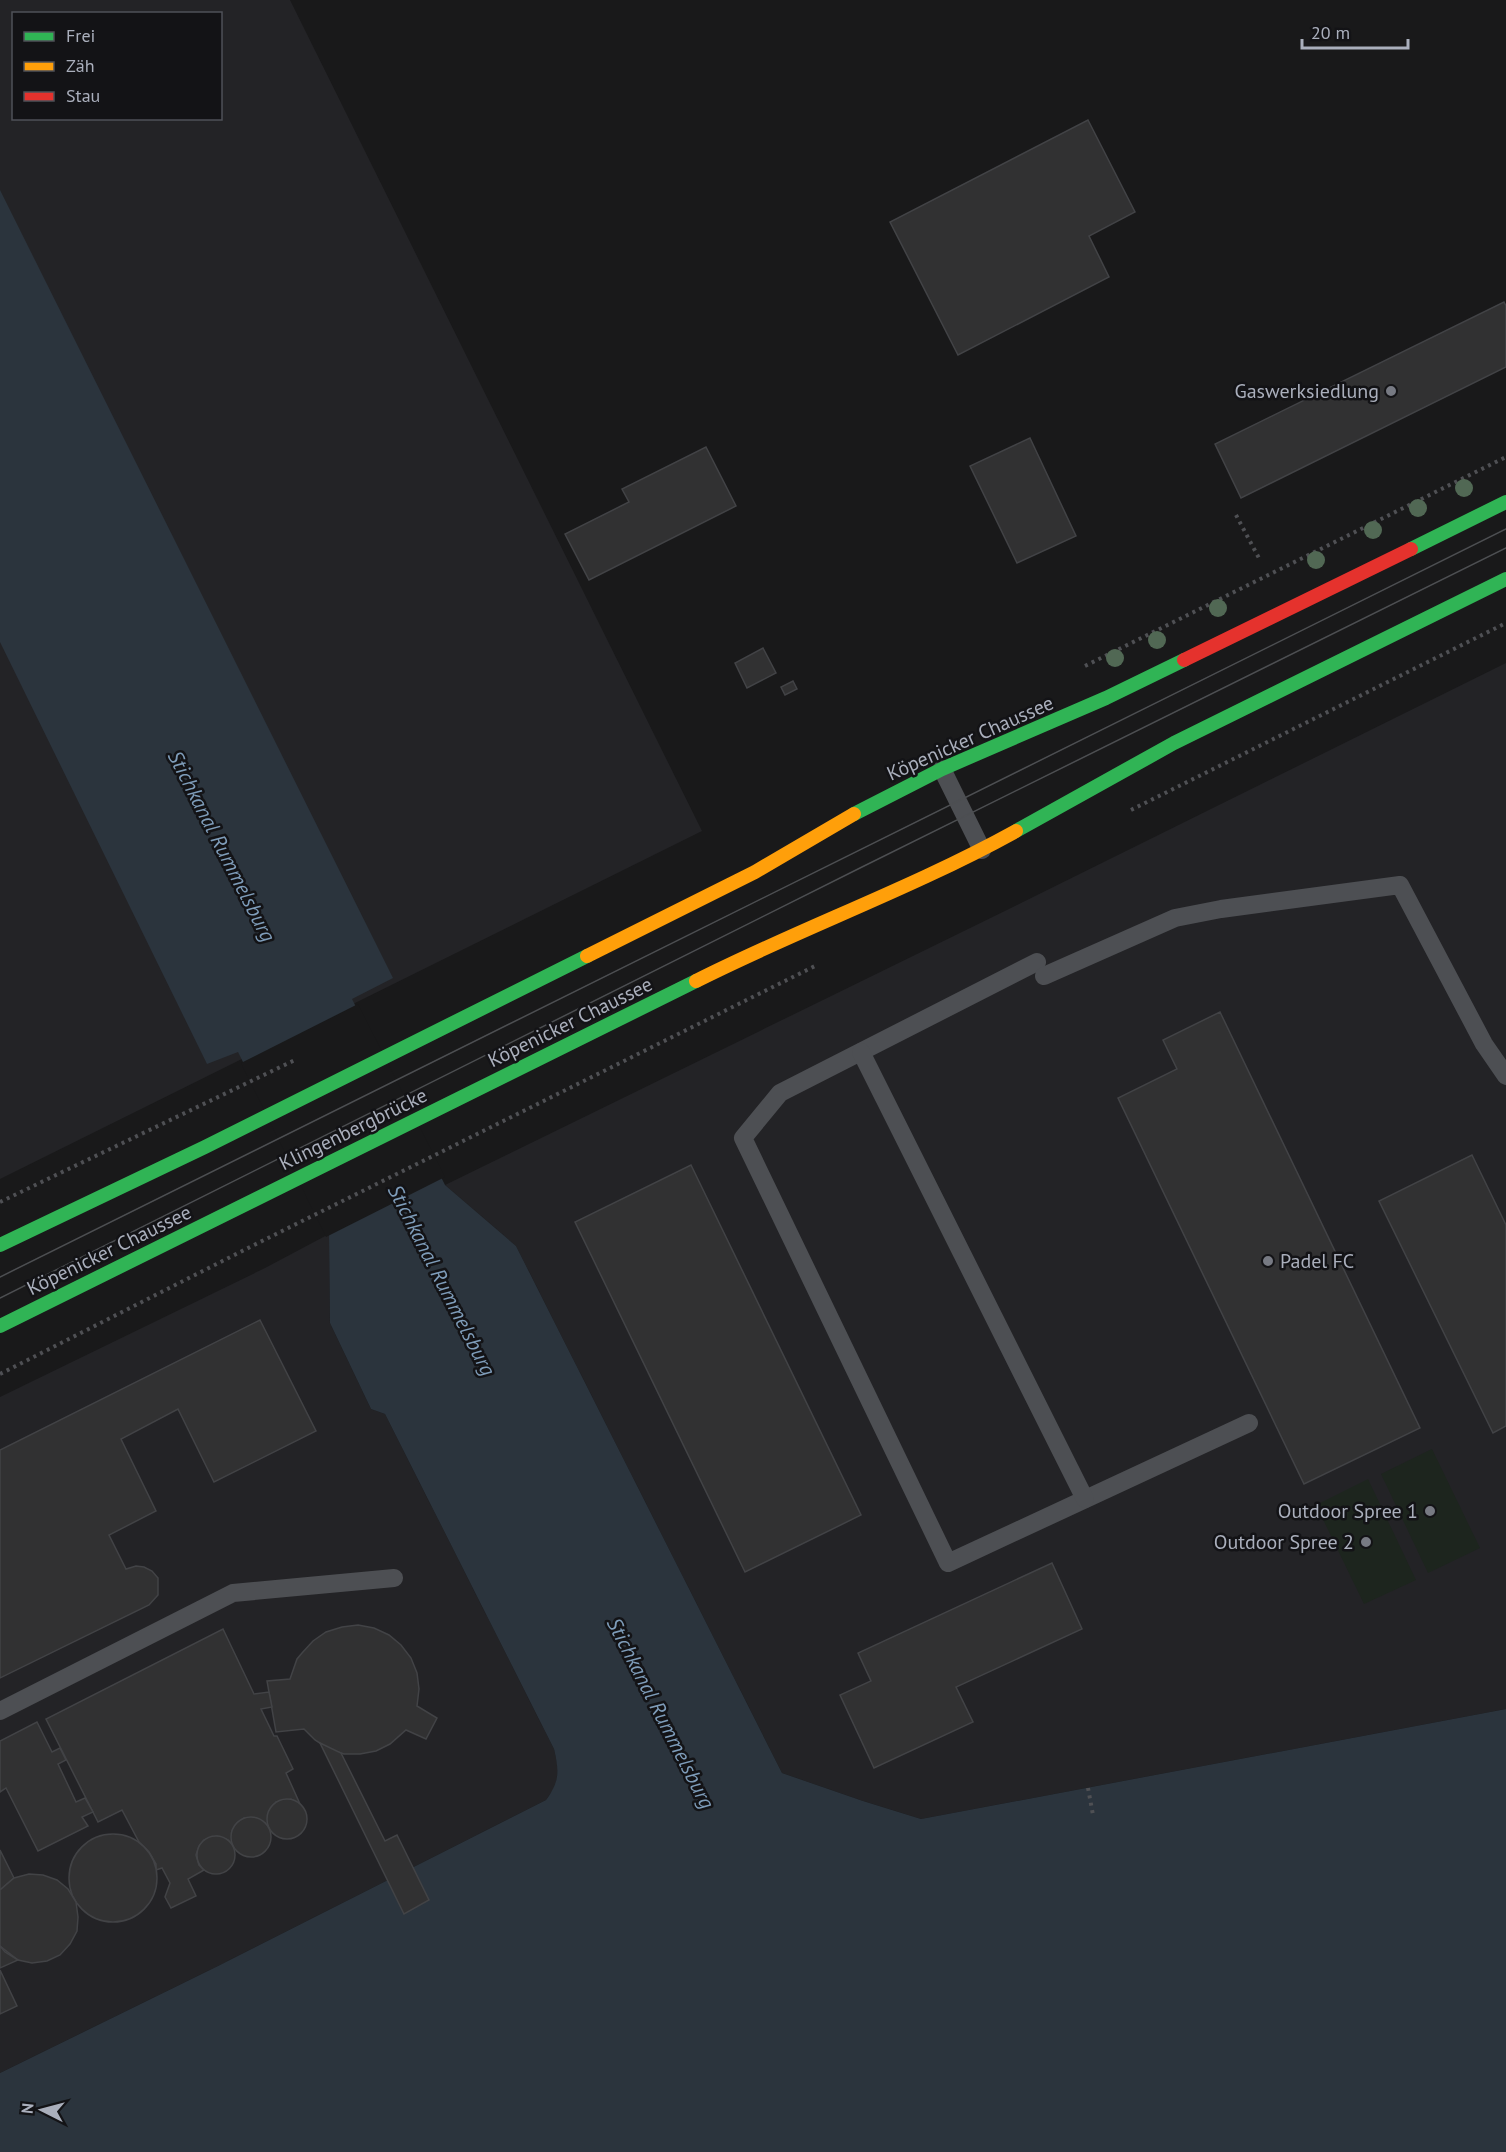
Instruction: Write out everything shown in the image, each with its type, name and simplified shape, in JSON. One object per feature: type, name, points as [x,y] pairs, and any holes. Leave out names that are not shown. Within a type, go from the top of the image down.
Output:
[{"type":"main road","name":"Köpenicker Chaussee","points":[[0,1245],[205,1147],[755,872],[877,801],[942,769],[1106,698],[1506,502]]},
{"type":"main road","name":"Köpenicker Chaussee","points":[[488,1084],[760,949],[982,850],[1174,742],[1506,579]]},
{"type":"main road","name":"Klingenbergbrücke","points":[[236,1210],[488,1084]]},
{"type":"main road","name":"Köpenicker Chaussee","points":[[0,1326],[236,1210]]},
{"type":"lane","points":[[942,769],[982,850]]},
{"type":"lane","points":[[1249,1423],[948,1563],[743,1138],[780,1093],[861,1052],[1041,969],[1175,918],[1221,909],[1400,885],[1484,1044],[1506,1076]]},
{"type":"lane","points":[[861,1052],[1085,1499]]},
{"type":"lane","points":[[0,1711],[233,1593],[394,1578]]},
{"type":"path","points":[[1236,515],[1260,560]]},
{"type":"path","points":[[0,1202],[187,1111]]},
{"type":"path","points":[[0,1374],[507,1118]]},
{"type":"path","points":[[1088,1788],[1093,1815]]},
{"type":"shaded area","points":[[0,0],[290,0],[702,831],[0,1179]]},
{"type":"shaded area","points":[[1506,663],[1506,1709],[921,1819],[782,1773],[516,1246],[445,1185]]},
{"type":"shaded area","points":[[329,1234],[330,1323],[371,1409],[385,1414],[554,1749],[558,1767],[556,1786],[546,1800],[0,2073],[0,1397],[265,1268]]},
{"type":"shaded area","name":"Outdoor Spree 1","points":[[1432,1449],[1480,1548],[1428,1573],[1381,1474]]},
{"type":"shaded area","name":"Outdoor Spree 2","points":[[1368,1479],[1416,1580],[1364,1604],[1316,1505]]},
{"type":"water","name":"Stichkanal Rummelsburg","points":[[0,190],[393,978],[352,999],[445,1185],[516,1246],[782,1773],[921,1819],[1506,1709],[1506,2152],[0,2152],[0,2073],[546,1800],[556,1781],[557,1764],[554,1749],[385,1414],[371,1409],[330,1323],[329,1234],[238,1052],[207,1064],[0,642]]},
{"type":"pier","points":[[358,1004],[445,1177],[326,1237],[241,1063]]},
{"type":"building","points":[[1088,120],[1135,212],[1089,236],[1109,277],[958,355],[890,222]]},
{"type":"building","name":"Gaswerksiedlung","points":[[1504,302],[1506,306],[1506,367],[1241,498],[1215,444]]},
{"type":"building","points":[[1030,438],[1076,536],[1017,563],[970,466]]},
{"type":"building","points":[[706,447],[736,506],[589,580],[565,534],[629,502],[622,489]]},
{"type":"building","points":[[763,648],[776,673],[747,688],[735,663]]},
{"type":"building","points":[[793,681],[797,689],[785,695],[781,687]]},
{"type":"building","name":"Padel FC","points":[[1220,1012],[1420,1428],[1304,1484],[1118,1098],[1177,1069],[1163,1040]]},
{"type":"building","points":[[1472,1155],[1506,1225],[1506,1426],[1493,1433],[1379,1201]]},
{"type":"building","points":[[691,1165],[861,1515],[745,1572],[575,1222]]},
{"type":"building","points":[[260,1320],[316,1431],[214,1482],[178,1409],[121,1439],[156,1511],[109,1535],[126,1569],[136,1566],[144,1567],[158,1578],[158,1595],[149,1605],[0,1678],[0,1450]]},
{"type":"building","points":[[1052,1563],[1082,1629],[956,1687],[973,1722],[874,1768],[840,1695],[871,1681],[858,1653]]},
{"type":"building","points":[[358,1625],[374,1628],[389,1635],[411,1658],[417,1673],[419,1689],[417,1706],[437,1718],[426,1739],[406,1730],[390,1744],[376,1751],[344,1754],[329,1749],[304,1729],[276,1732],[267,1681],[290,1679],[297,1659],[313,1641],[326,1632]]},
{"type":"building","points":[[223,1629],[254,1694],[269,1692],[272,1707],[261,1709],[293,1769],[286,1773],[300,1804],[291,1799],[276,1802],[269,1811],[268,1826],[256,1818],[244,1818],[232,1831],[233,1845],[228,1840],[217,1836],[204,1840],[196,1855],[199,1865],[204,1870],[188,1879],[196,1896],[171,1908],[165,1897],[170,1883],[162,1868],[156,1870],[156,1864],[139,1842],[122,1810],[98,1822],[46,1719]]},
{"type":"building","points":[[37,1722],[52,1752],[60,1748],[66,1760],[58,1764],[76,1802],[85,1798],[93,1812],[82,1817],[88,1826],[38,1851],[6,1788],[0,1792],[0,1741]]},
{"type":"building","points":[[320,1743],[341,1753],[385,1841],[397,1835],[429,1900],[404,1914]]},
{"type":"building","points":[[287,1799],[301,1805],[307,1819],[301,1833],[287,1839],[273,1833],[267,1819],[273,1805]]},
{"type":"building","points":[[251,1817],[265,1823],[271,1837],[265,1851],[251,1857],[237,1851],[231,1837],[237,1823]]},
{"type":"building","points":[[113,1834],[130,1837],[144,1847],[154,1861],[157,1878],[154,1895],[144,1909],[130,1919],[113,1922],[96,1919],[82,1909],[72,1895],[69,1878],[72,1861],[82,1847],[96,1837]]},
{"type":"building","points":[[216,1836],[230,1841],[235,1855],[230,1869],[216,1874],[202,1869],[197,1855],[202,1841]]},
{"type":"building","points":[[0,1850],[14,1878],[0,1890]]},
{"type":"building","points":[[29,1874],[43,1875],[57,1880],[68,1889],[76,1902],[78,1917],[77,1931],[70,1944],[60,1955],[47,1961],[32,1963],[18,1960],[0,1946],[0,1890],[14,1878]]},
{"type":"building","points":[[0,1946],[5,1952],[18,1960],[0,1968]]},
{"type":"building","points":[[0,1970],[17,2006],[0,2014]]},
{"type":"tram line","points":[[0,1277],[1506,529]]},
{"type":"tram line","points":[[0,1298],[1506,548]]},
{"type":"traffic: fast","points":[[1411,549],[1506,502]]},
{"type":"traffic: fast","points":[[1016,831],[1174,743],[1506,579]]},
{"type":"traffic: fast","points":[[854,814],[942,769],[1106,698],[1184,660]]},
{"type":"traffic: fast","points":[[0,1245],[205,1147],[587,956]]},
{"type":"traffic: fast","points":[[0,1326],[696,981]]},
{"type":"traffic: slow","points":[[587,956],[755,872],[854,814]]},
{"type":"traffic: slow","points":[[696,981],[897,890],[1016,831]]},
{"type":"traffic: jam","points":[[1184,660],[1411,549]]},
{"type":"place","name":"Gaswerksiedlung","points":[[1391,391]]},
{"type":"place","name":"Padel FC","points":[[1268,1261]]},
{"type":"place","name":"Outdoor Spree 1","points":[[1430,1511]]},
{"type":"place","name":"Outdoor Spree 2","points":[[1366,1542]]}]
